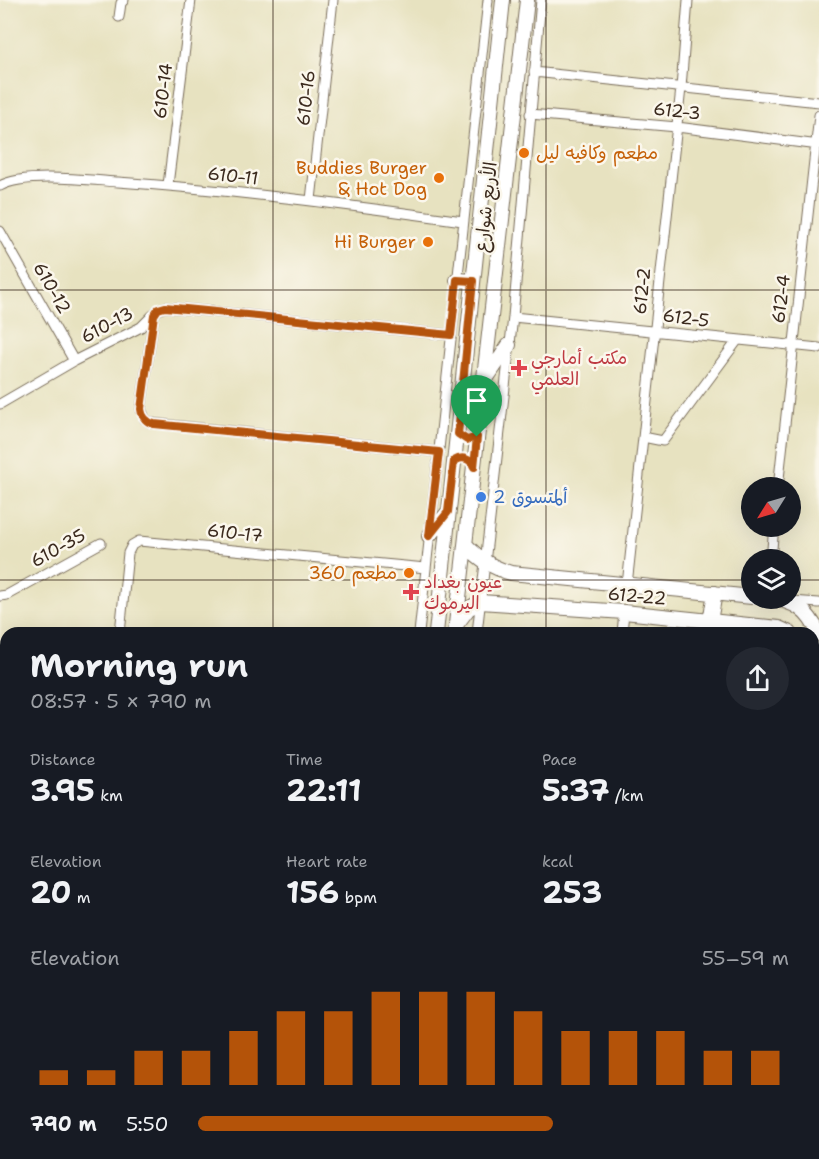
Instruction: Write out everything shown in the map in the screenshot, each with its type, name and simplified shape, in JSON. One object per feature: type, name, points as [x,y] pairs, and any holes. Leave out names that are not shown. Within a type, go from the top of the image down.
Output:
[{"type":"main road","name":"الأربع شوارع","points":[[437,627],[503,0]]},
{"type":"main road","name":"الأربع شوارع","points":[[455,627],[527,0]]},
{"type":"main road","points":[[457,280],[473,281]]},
{"type":"main road","points":[[484,381],[509,345]]},
{"type":"main road","points":[[458,434],[467,440],[477,437]]},
{"type":"main road","points":[[454,461],[466,458],[474,467]]},
{"type":"main road","points":[[429,536],[448,512]]},
{"type":"main road","name":"612-22","points":[[466,545],[491,566],[511,573],[741,596]]},
{"type":"main road","points":[[710,621],[715,593]]},
{"type":"main road","points":[[456,627],[464,614],[480,602]]},
{"type":"main road","name":"612-22","points":[[480,602],[624,612],[746,627]]},
{"type":"main road","points":[[801,608],[816,627]]},
{"type":"street","points":[[119,17],[121,3],[124,0]]},
{"type":"street","name":"610-14","points":[[168,185],[190,0]]},
{"type":"street","name":"610-16","points":[[311,200],[333,0]]},
{"type":"street","points":[[420,627],[462,221],[488,0]]},
{"type":"street","points":[[478,627],[483,561],[513,317],[540,0]]},
{"type":"street","name":"612-2","points":[[627,585],[677,127],[688,0]]},
{"type":"street","name":"612-3","points":[[534,72],[819,102]]},
{"type":"street","name":"612-3","points":[[530,114],[677,127],[818,145]]},
{"type":"street","name":"612-4","points":[[779,477],[792,346],[818,145],[819,115]]},
{"type":"street","name":"610-11","points":[[0,186],[6,182],[41,178],[168,185],[311,200],[462,221]]},
{"type":"street","name":"610-12","points":[[0,231],[74,362]]},
{"type":"street","name":"610-13","points":[[0,404],[141,327],[158,309],[165,307],[451,335]]},
{"type":"street","points":[[154,315],[141,409],[143,416],[151,423],[439,452]]},
{"type":"street","name":"612-5","points":[[513,317],[819,348]]},
{"type":"street","points":[[643,437],[663,441],[737,341]]},
{"type":"street","name":"610-17","points":[[121,627],[128,553],[132,545],[139,541],[426,568]]},
{"type":"street","name":"610-35","points":[[0,596],[7,596],[100,543]]},
{"type":"street","points":[[801,601],[819,603]]},
{"type":"street","points":[[623,627],[624,612]]},
{"type":"place","name":"مطعم وكافيه ليل","points":[[524,153]]},
{"type":"place","name":"Buddies Burger & Hot Dog","points":[[439,178]]},
{"type":"place","name":"Hi Burger","points":[[428,242]]},
{"type":"place","name":"مكتب أمارجي العلمي","points":[[519,368]]},
{"type":"place","name":"ألمتسوق 2","points":[[481,497]]},
{"type":"place","name":"مطعم 360","points":[[409,573]]},
{"type":"place","name":"عيون بغداد اليرموك","points":[[411,592]]},
{"type":"route","points":[[457,280],[473,281],[458,434],[467,440],[477,437],[474,467],[466,458],[454,461],[448,512],[429,536],[439,452],[147,422],[141,409],[154,315],[158,309],[165,307],[451,335],[457,280]]}]
